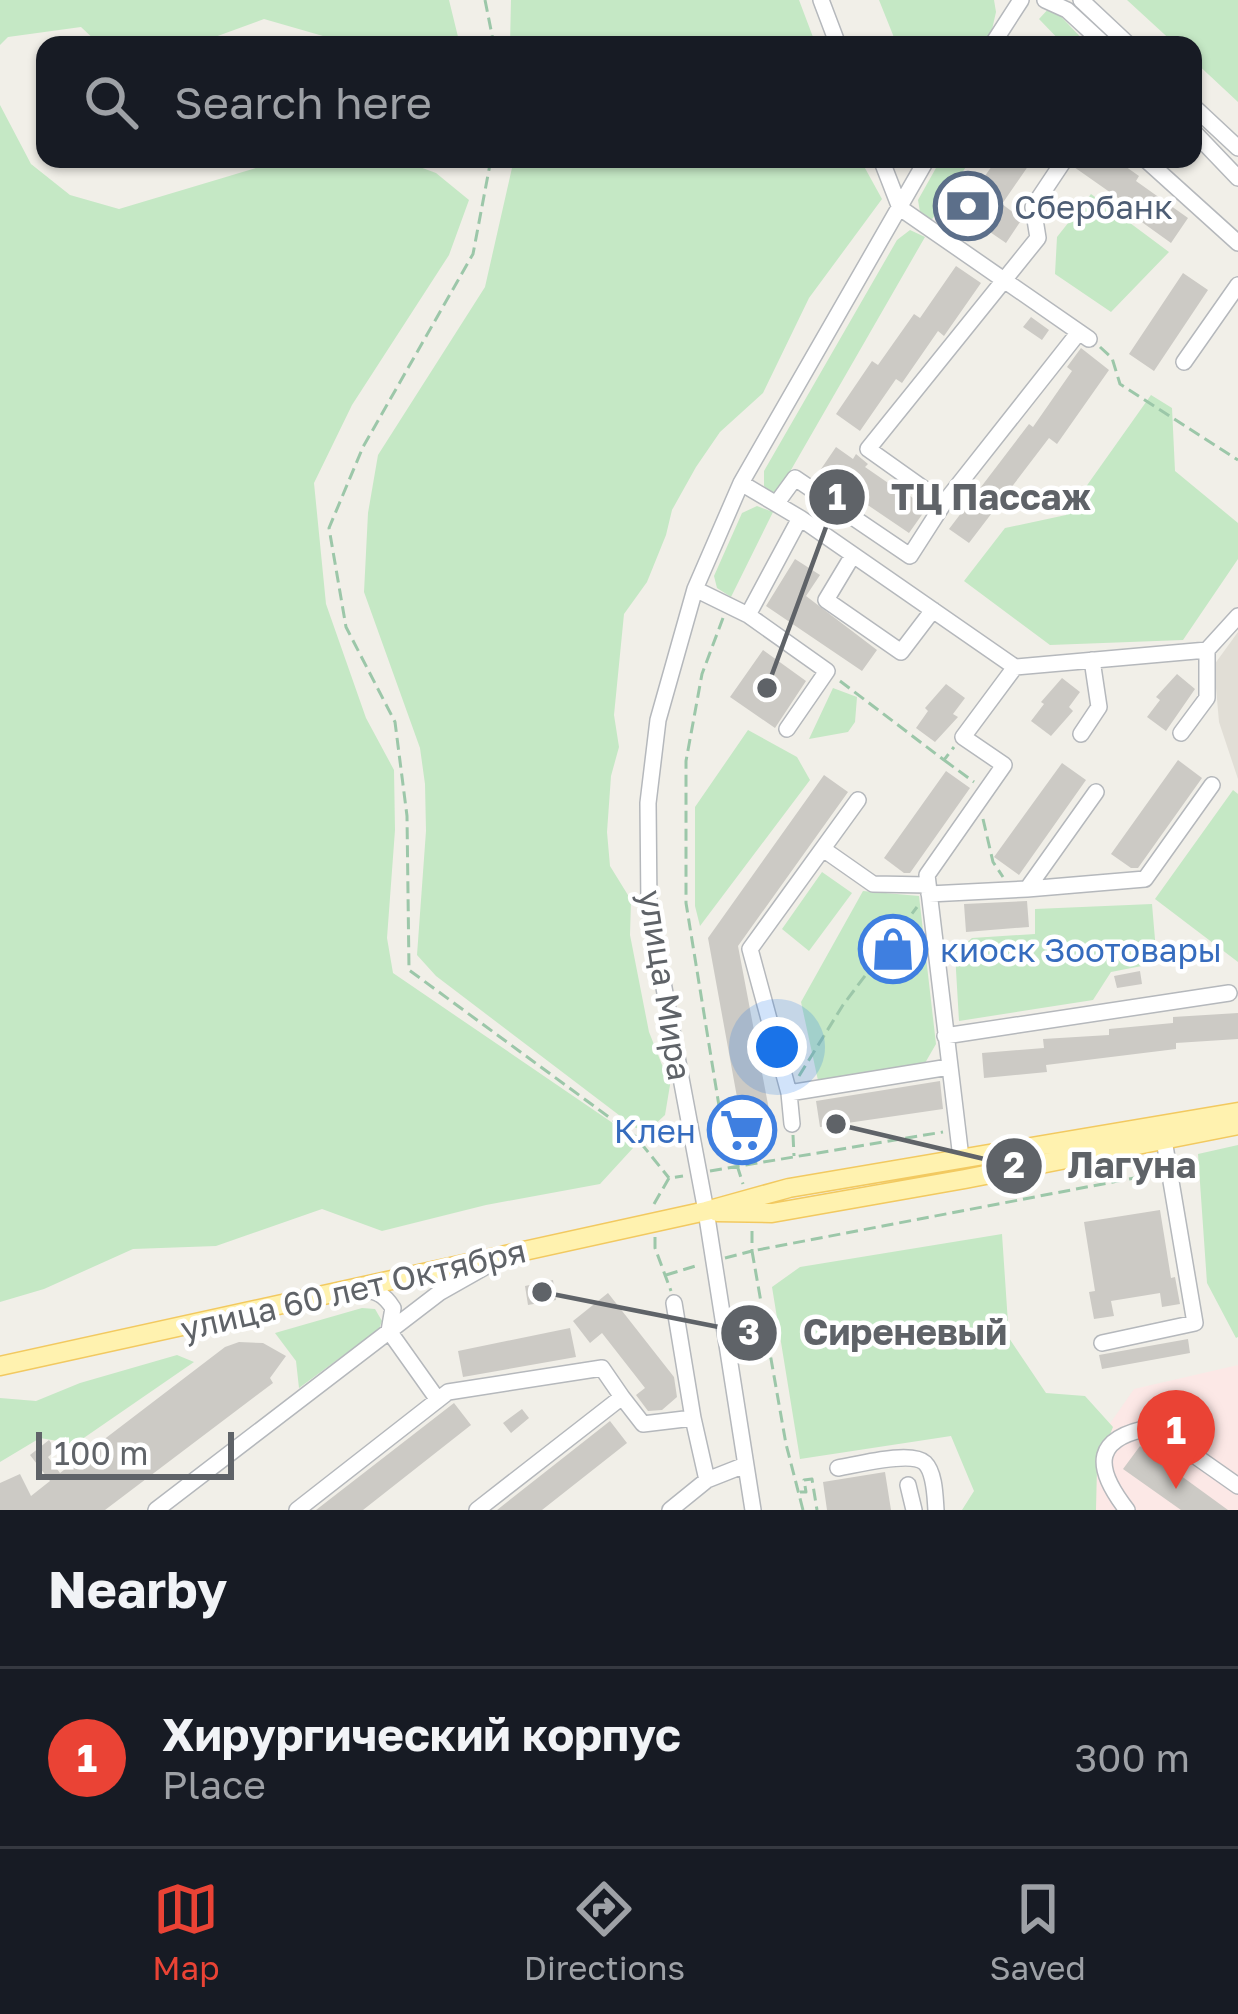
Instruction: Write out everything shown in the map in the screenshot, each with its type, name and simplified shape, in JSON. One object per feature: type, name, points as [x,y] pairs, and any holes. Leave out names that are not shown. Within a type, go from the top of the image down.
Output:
[{"type":"main road","name":"улица 60 лет Октября","points":[[750,1206],[961,1158],[1238,1112]]},
{"type":"main road","name":"улица 60 лет Октября","points":[[0,1366],[706,1211],[965,1180],[1238,1125]]},
{"type":"main road","points":[[961,1158],[965,1180]]},
{"type":"street","points":[[820,0],[834,36]]},
{"type":"street","points":[[998,36],[1021,0]]},
{"type":"street","points":[[1046,0],[1067,10],[1095,36]]},
{"type":"street","points":[[1081,0],[1119,36]]},
{"type":"street","points":[[1202,114],[1238,148]]},
{"type":"street","points":[[1202,140],[1238,178]]},
{"type":"street","points":[[776,504],[795,478],[910,556],[944,503],[1084,336],[900,208],[884,168]]},
{"type":"street","name":"улица Мира","points":[[753,1510],[715,1261],[649,908],[648,803],[658,720],[695,589],[741,483],[922,168]]},
{"type":"street","points":[[944,503],[868,449],[1038,238],[1033,207],[1059,168]]},
{"type":"street","points":[[1155,168],[1238,243]]},
{"type":"street","points":[[1184,362],[1238,285]]},
{"type":"street","points":[[741,483],[800,518],[1015,667],[1207,650]]},
{"type":"street","points":[[748,615],[800,518]]},
{"type":"street","points":[[853,555],[826,600],[901,652],[933,610]]},
{"type":"street","points":[[695,589],[748,615],[827,671],[788,729]]},
{"type":"street","points":[[1181,733],[1207,698],[1207,650],[1238,616]]},
{"type":"street","points":[[1081,734],[1099,707],[1092,660]]},
{"type":"street","points":[[961,1158],[927,875],[1004,765],[962,737],[1015,667]]},
{"type":"street","points":[[823,849],[873,884],[929,890],[1145,879],[1212,785]]},
{"type":"street","points":[[1019,889],[1096,792]]},
{"type":"street","points":[[792,1124],[789,1093],[750,949],[858,800]]},
{"type":"street","points":[[945,1036],[1229,993]]},
{"type":"street","points":[[789,1093],[949,1067]]},
{"type":"street","points":[[1102,1342],[1195,1323],[1164,1140]]},
{"type":"street","points":[[157,1510],[439,1293],[510,1253]]},
{"type":"street","points":[[427,1271],[443,1276],[439,1293]]},
{"type":"street","points":[[350,1290],[374,1290],[386,1298],[393,1308],[389,1331],[438,1400]]},
{"type":"street","points":[[674,1303],[707,1480]]},
{"type":"street","points":[[297,1510],[448,1392],[602,1368],[643,1424],[693,1418]]},
{"type":"street","points":[[477,1510],[622,1397]]},
{"type":"street","points":[[1126,1510],[1108,1485],[1105,1463],[1126,1432],[1154,1426],[1238,1486]]},
{"type":"street","points":[[838,1468],[909,1456],[923,1461],[929,1468],[936,1510]]},
{"type":"street","points":[[670,1510],[687,1503],[707,1480],[745,1465]]},
{"type":"street","points":[[908,1485],[914,1510]]},
{"type":"path","points":[[485,0],[492,36]]},
{"type":"path","points":[[489,168],[473,254],[363,447],[329,528],[346,627],[395,722],[407,816],[409,970],[636,1137],[670,1178]]},
{"type":"path","points":[[1084,336],[1112,358],[1120,384],[1238,460]]},
{"type":"path","points":[[728,605],[702,674],[686,761],[686,903],[720,1112],[750,1206],[752,1251],[786,1444],[803,1510]]},
{"type":"path","points":[[827,671],[982,795],[994,862],[1019,889]]},
{"type":"path","points":[[944,760],[962,737]]},
{"type":"path","points":[[789,1093],[843,1006],[929,890]]},
{"type":"path","points":[[792,1124],[794,1157]]},
{"type":"path","points":[[666,1275],[752,1251],[1169,1171]]},
{"type":"path","points":[[800,1492],[806,1492],[804,1480],[812,1479],[817,1510]]},
{"type":"shaded area","points":[[1238,632],[1238,779],[1219,722],[1214,665]]},
{"type":"shaded area","points":[[1238,1365],[1238,1510],[1050,1510],[1134,1389]]},
{"type":"green space","points":[[0,0],[449,0],[458,36],[323,36],[264,19],[218,36],[90,36],[81,27],[8,37],[0,45]]},
{"type":"green space","points":[[511,0],[799,0],[813,36],[510,36]]},
{"type":"green space","points":[[879,0],[994,0],[991,36],[893,36]]},
{"type":"green space","points":[[1127,0],[1238,0],[1238,102],[1202,68],[1202,36],[1166,36]]},
{"type":"green space","points":[[1051,6],[1079,36],[1055,36],[1039,19]]},
{"type":"green space","points":[[0,105],[31,164],[70,195],[119,209],[256,168],[422,168],[436,173],[469,200],[449,255],[352,405],[314,483],[326,604],[366,718],[394,770],[387,938],[393,973],[623,1130],[633,1148],[600,1184],[382,1231],[322,1209],[216,1246],[133,1249],[44,1289],[0,1302]]},
{"type":"green space","points":[[512,168],[865,168],[882,199],[809,298],[763,393],[720,432],[696,467],[672,510],[647,582],[624,614],[614,715],[619,747],[611,776],[607,832],[610,866],[631,900],[630,935],[649,1032],[670,1085],[665,1115],[650,1129],[636,1128],[436,976],[417,955],[425,784],[420,748],[364,592],[368,513],[378,455],[485,287]]},
{"type":"green space","points":[[936,168],[965,168],[931,221],[920,212],[918,200]]},
{"type":"green space","points":[[1091,194],[1169,252],[1111,312],[1055,274],[1057,237]]},
{"type":"green space","points":[[910,230],[925,237],[776,496],[764,486],[764,471],[897,240]]},
{"type":"green space","points":[[1151,395],[1172,408],[1175,471],[1238,523],[1238,559],[1183,640],[1050,645],[964,581],[1005,528],[1066,515]]},
{"type":"green space","points":[[757,506],[773,512],[731,597],[717,588],[714,576],[742,513]]},
{"type":"green space","points":[[833,688],[857,697],[855,722],[848,732],[809,739]]},
{"type":"green space","points":[[748,730],[797,757],[810,780],[700,926],[695,906],[695,807]]},
{"type":"green space","points":[[1233,790],[1238,794],[1238,962],[1155,899]]},
{"type":"green space","points":[[822,872],[852,893],[809,951],[782,929]]},
{"type":"green space","points":[[863,891],[919,896],[936,1044],[921,1070],[819,1085],[801,1002]]},
{"type":"green space","points":[[1152,904],[1157,963],[1111,972],[1093,1000],[959,1021],[955,953],[972,938],[1035,934],[1035,909]]},
{"type":"green space","points":[[1238,1145],[1236,1338],[1207,1283],[1198,1154]]},
{"type":"green space","points":[[1002,1234],[1009,1338],[1046,1393],[1085,1396],[1113,1427],[1097,1467],[1096,1510],[962,1510],[974,1491],[951,1436],[800,1459],[772,1287],[800,1267]]},
{"type":"green space","points":[[362,1308],[375,1309],[382,1321],[379,1329],[299,1388],[296,1361],[275,1333]]},
{"type":"green space","points":[[177,1355],[194,1362],[75,1444],[40,1438],[0,1462],[0,1398],[36,1401]]},
{"type":"building","points":[[991,168],[1027,168],[1002,204],[1022,219],[1006,243],[987,230],[982,236],[951,214],[972,184],[977,187]]},
{"type":"building","points":[[1075,168],[1128,168],[1139,176],[1136,181],[1188,218],[1171,243],[1118,205],[1121,200]]},
{"type":"building","points":[[956,266],[981,283],[944,336],[938,331],[902,383],[896,379],[860,431],[836,414],[872,361],[878,365],[914,314],[920,318]]},
{"type":"building","points":[[1183,273],[1208,290],[1154,371],[1129,354]]},
{"type":"building","points":[[1031,317],[1049,330],[1042,340],[1023,327]]},
{"type":"building","points":[[1081,348],[1109,370],[1057,444],[1049,438],[969,543],[949,529],[1029,424],[1033,427],[1072,371],[1067,367]]},
{"type":"building","points":[[836,447],[853,459],[856,454],[868,464],[865,467],[926,509],[909,533],[819,472]]},
{"type":"building","points":[[795,559],[820,575],[806,596],[877,650],[862,671],[766,606]]},
{"type":"building","points":[[763,650],[806,681],[775,728],[730,697]]},
{"type":"building","points":[[1177,674],[1195,689],[1166,731],[1147,717],[1160,700],[1156,697]]},
{"type":"building","points":[[1062,678],[1080,692],[1069,707],[1073,711],[1051,736],[1031,721]]},
{"type":"building","points":[[946,684],[965,698],[953,714],[958,717],[935,742],[916,728],[928,711],[925,708]]},
{"type":"building","points":[[1178,760],[1202,778],[1138,868],[1131,868],[1111,854]]},
{"type":"building","points":[[1062,763],[1086,780],[1019,875],[994,857]]},
{"type":"building","points":[[946,771],[970,788],[910,873],[904,873],[884,858]]},
{"type":"building","points":[[824,775],[848,792],[738,946],[774,1136],[745,1141],[708,938]]},
{"type":"building","points":[[1027,901],[1029,927],[966,932],[964,904]]},
{"type":"building","points":[[1140,971],[1142,984],[1117,988],[1114,976]]},
{"type":"building","points":[[1238,1013],[1238,1039],[1176,1043],[1176,1049],[984,1078],[982,1053],[1044,1048],[1043,1039],[1109,1035],[1109,1029],[1173,1023],[1173,1017]]},
{"type":"building","points":[[940,1081],[943,1109],[820,1127],[816,1101]]},
{"type":"building","points":[[1160,1210],[1180,1304],[1162,1307],[1160,1293],[1111,1301],[1114,1316],[1094,1319],[1089,1292],[1095,1291],[1084,1222]]},
{"type":"building","points":[[553,1280],[556,1300],[528,1305],[525,1286]]},
{"type":"building","points":[[608,1293],[674,1377],[677,1397],[662,1410],[648,1411],[636,1395],[645,1388],[602,1333],[590,1343],[573,1321]]},
{"type":"building","points":[[570,1328],[576,1357],[463,1377],[458,1351]]},
{"type":"building","points":[[1188,1339],[1190,1353],[1102,1369],[1099,1355]]},
{"type":"building","points":[[263,1343],[286,1356],[270,1378],[273,1383],[105,1510],[0,1510],[0,1483],[20,1474],[31,1496],[50,1481],[30,1455],[49,1440],[56,1450],[48,1457],[60,1473],[225,1347]]},
{"type":"building","points":[[454,1403],[471,1425],[363,1510],[316,1510]]},
{"type":"building","points":[[522,1409],[529,1418],[511,1433],[503,1423]]},
{"type":"building","points":[[610,1421],[627,1443],[542,1510],[497,1510]]},
{"type":"building","points":[[1140,1446],[1228,1510],[1181,1510],[1123,1469]]},
{"type":"building","points":[[885,1472],[891,1510],[827,1510],[823,1482]]},
{"type":"place","name":"Сбербанк","points":[[968,206]]},
{"type":"place","name":"ТЦ Пассаж","points":[[767,688]]},
{"type":"place","name":"киоск Зоотовары","points":[[893,949]]},
{"type":"place","name":"Лагуна","points":[[836,1124]]},
{"type":"place","name":"Клен","points":[[742,1130]]},
{"type":"place","name":"Сиреневый","points":[[542,1292]]},
{"type":"place","name":"Хирургический корпус","points":[[1176,1489]]}]
